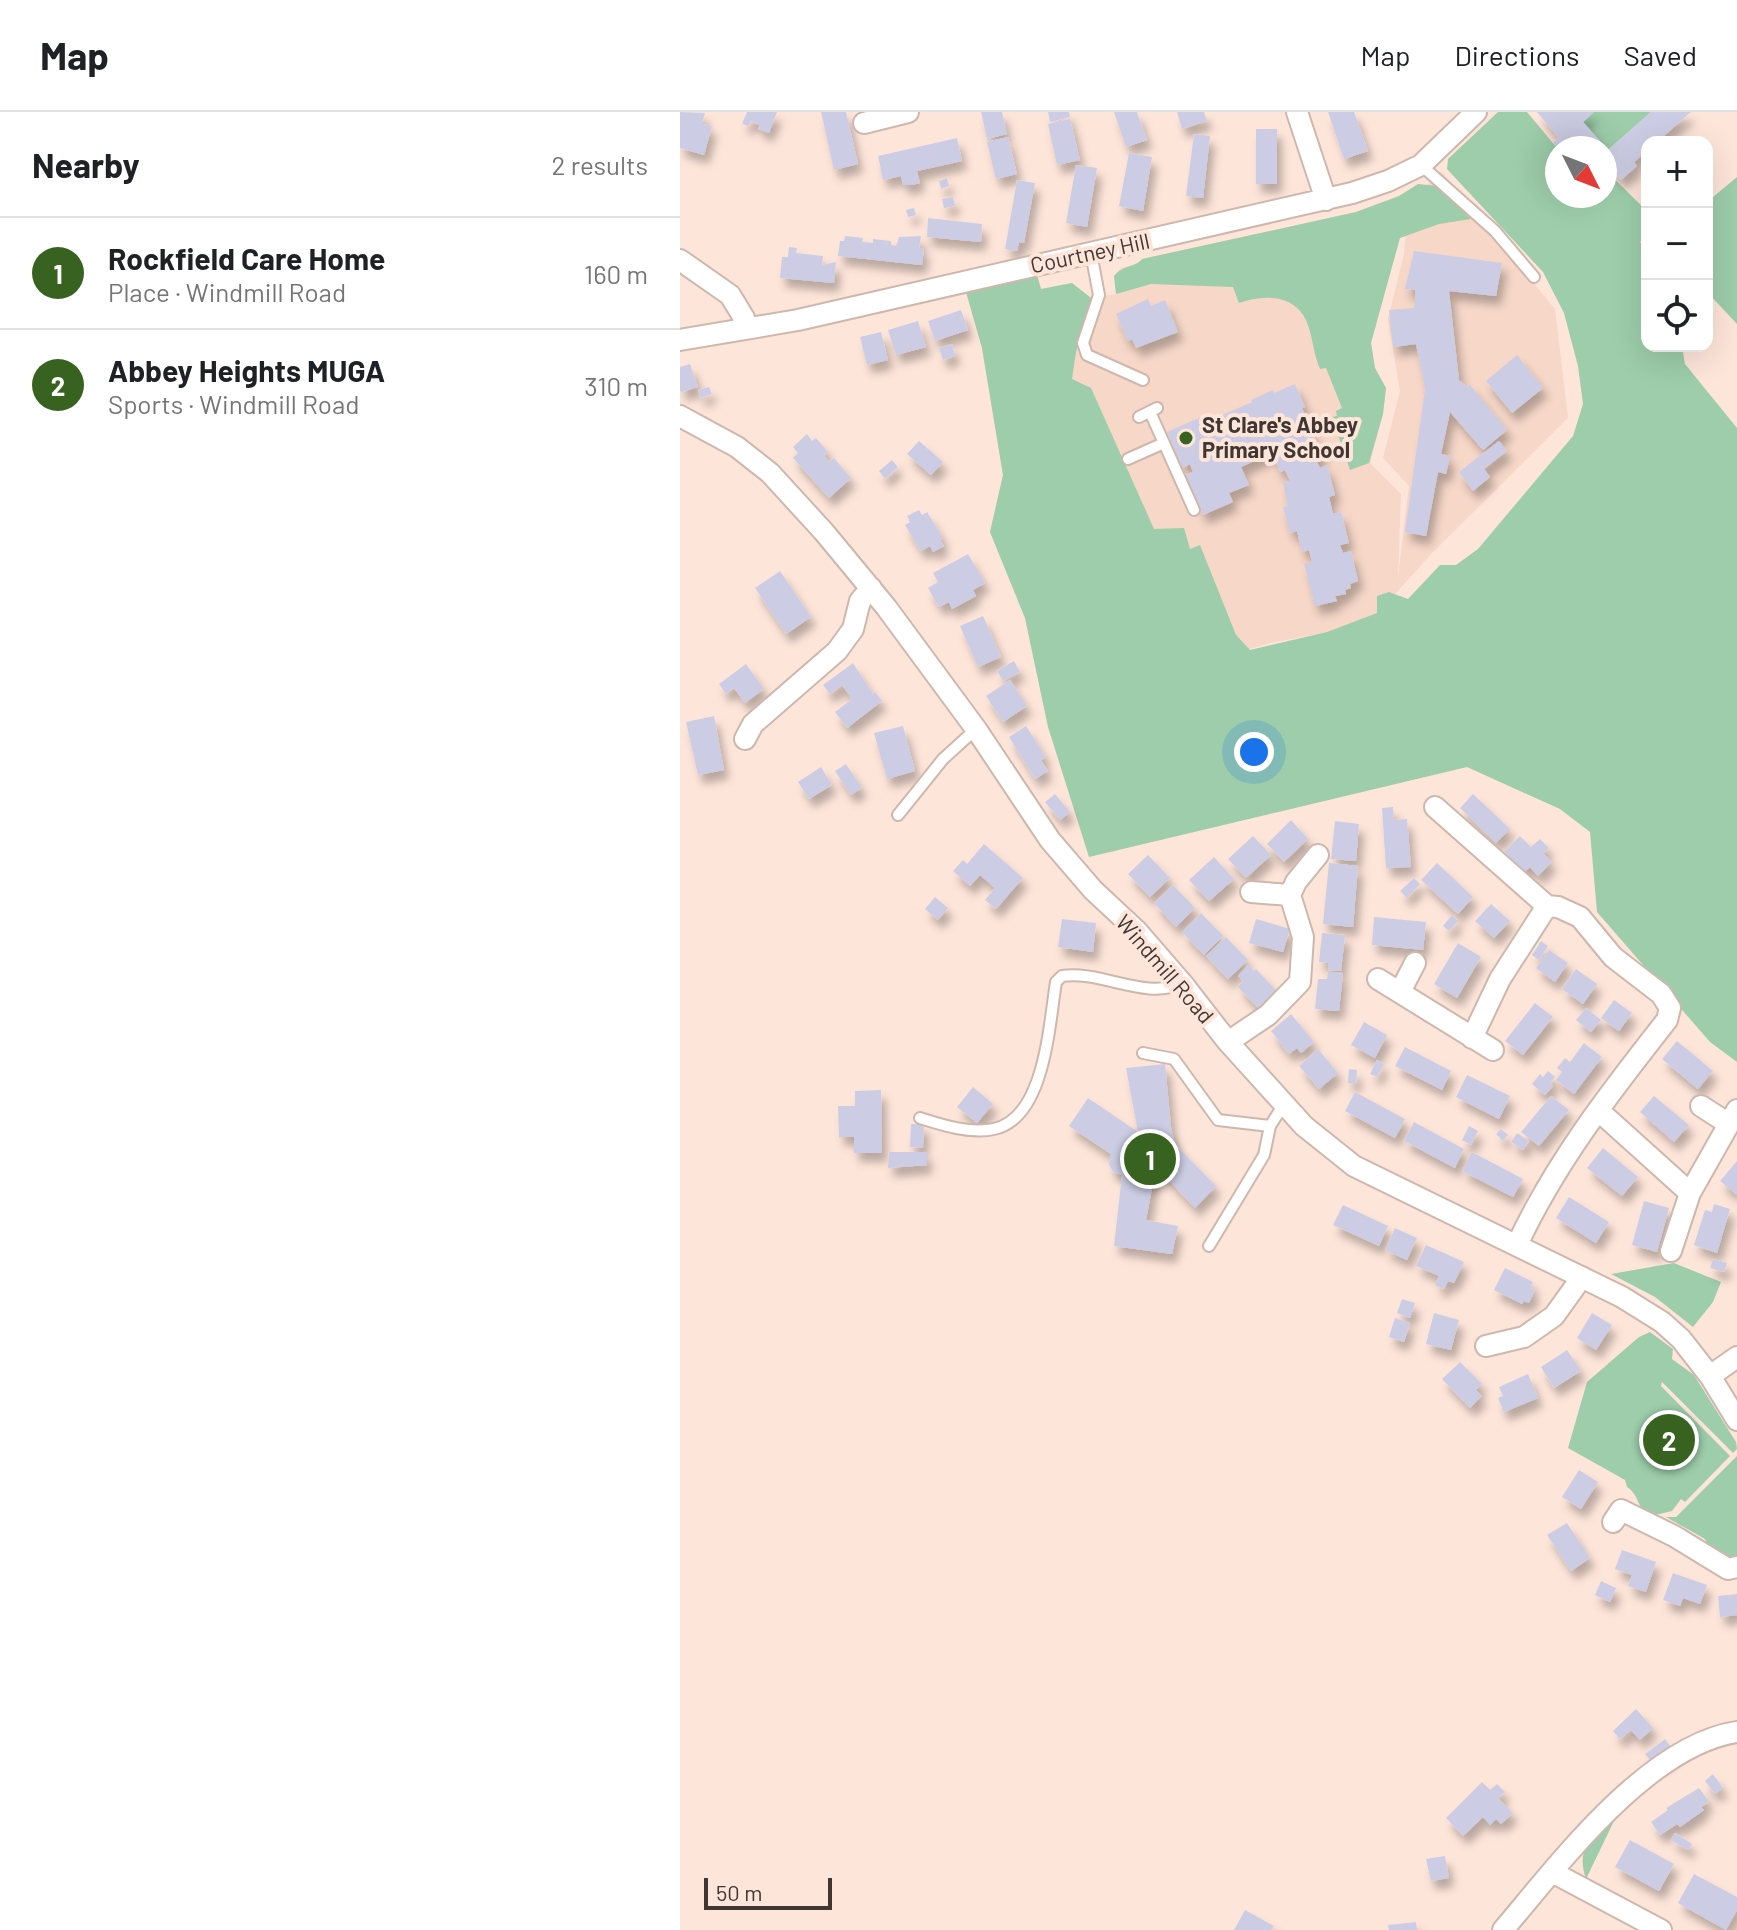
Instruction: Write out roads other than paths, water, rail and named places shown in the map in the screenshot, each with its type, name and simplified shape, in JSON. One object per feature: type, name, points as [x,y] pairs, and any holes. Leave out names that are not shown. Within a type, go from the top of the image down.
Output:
[{"type":"street","points":[[864,123],[908,112]]},
{"type":"street","points":[[1297,112],[1326,200]]},
{"type":"street","name":"Courtney Hill","points":[[680,340],[798,320],[1326,200],[1388,181],[1421,165],[1469,114]]},
{"type":"street","points":[[680,260],[730,295],[744,318],[742,329]]},
{"type":"street","name":"Windmill Road","points":[[680,416],[737,447],[770,473],[871,588],[976,729],[1050,840],[1093,890],[1137,931],[1228,1042],[1304,1126],[1354,1166],[1582,1277],[1662,1322],[1681,1339],[1710,1376],[1737,1420]]},
{"type":"street","points":[[745,739],[753,724],[837,651],[853,629],[860,601],[871,588]]},
{"type":"street","points":[[1435,807],[1547,906],[1558,907],[1580,917],[1613,957],[1661,994],[1670,1008],[1667,1020],[1560,1162],[1517,1245]]},
{"type":"street","points":[[1228,1042],[1268,1015],[1300,982],[1303,937],[1290,895],[1296,882],[1318,855]]},
{"type":"street","points":[[1251,892],[1290,895]]},
{"type":"street","points":[[1472,1038],[1500,979],[1547,906]]},
{"type":"street","points":[[1400,992],[1415,963]]},
{"type":"street","points":[[1378,979],[1493,1050]]},
{"type":"street","points":[[1671,1251],[1690,1193],[1733,1117],[1701,1106]]},
{"type":"street","points":[[1599,1111],[1690,1193]]},
{"type":"street","points":[[1486,1346],[1524,1337],[1554,1316],[1582,1277]]},
{"type":"street","points":[[1710,1376],[1737,1357]]},
{"type":"street","points":[[1613,1522],[1621,1510],[1674,1536],[1728,1569],[1737,1567]]},
{"type":"street","points":[[1503,1930],[1578,1840],[1623,1799],[1678,1755],[1710,1737],[1737,1732]]},
{"type":"street","points":[[1552,1872],[1661,1930]]},
{"type":"lane","points":[[1421,165],[1495,231],[1534,277]]},
{"type":"lane","points":[[1091,253],[1099,295],[1083,343],[1087,355],[1143,380]]},
{"type":"lane","points":[[1149,412],[1194,510]]},
{"type":"lane","points":[[1128,459],[1164,443]]},
{"type":"lane","points":[[898,815],[943,759],[976,729]]},
{"type":"lane","points":[[920,1118],[980,1131],[1010,1123],[1020,1114],[1036,1084],[1056,982],[1062,976],[1092,977],[1148,988],[1171,988],[1182,983]]},
{"type":"lane","points":[[1143,1053],[1174,1059],[1218,1120],[1270,1126]]},
{"type":"lane","points":[[1209,1246],[1264,1155],[1270,1126],[1284,1104]]},
{"type":"place","name":"St Clare's Abbey Primary School","points":[[1186,438]]},
{"type":"place","name":"Rockfield Care Home","points":[[1150,1159]]},
{"type":"place","name":"Abbey Heights MUGA","points":[[1669,1440]]}]
